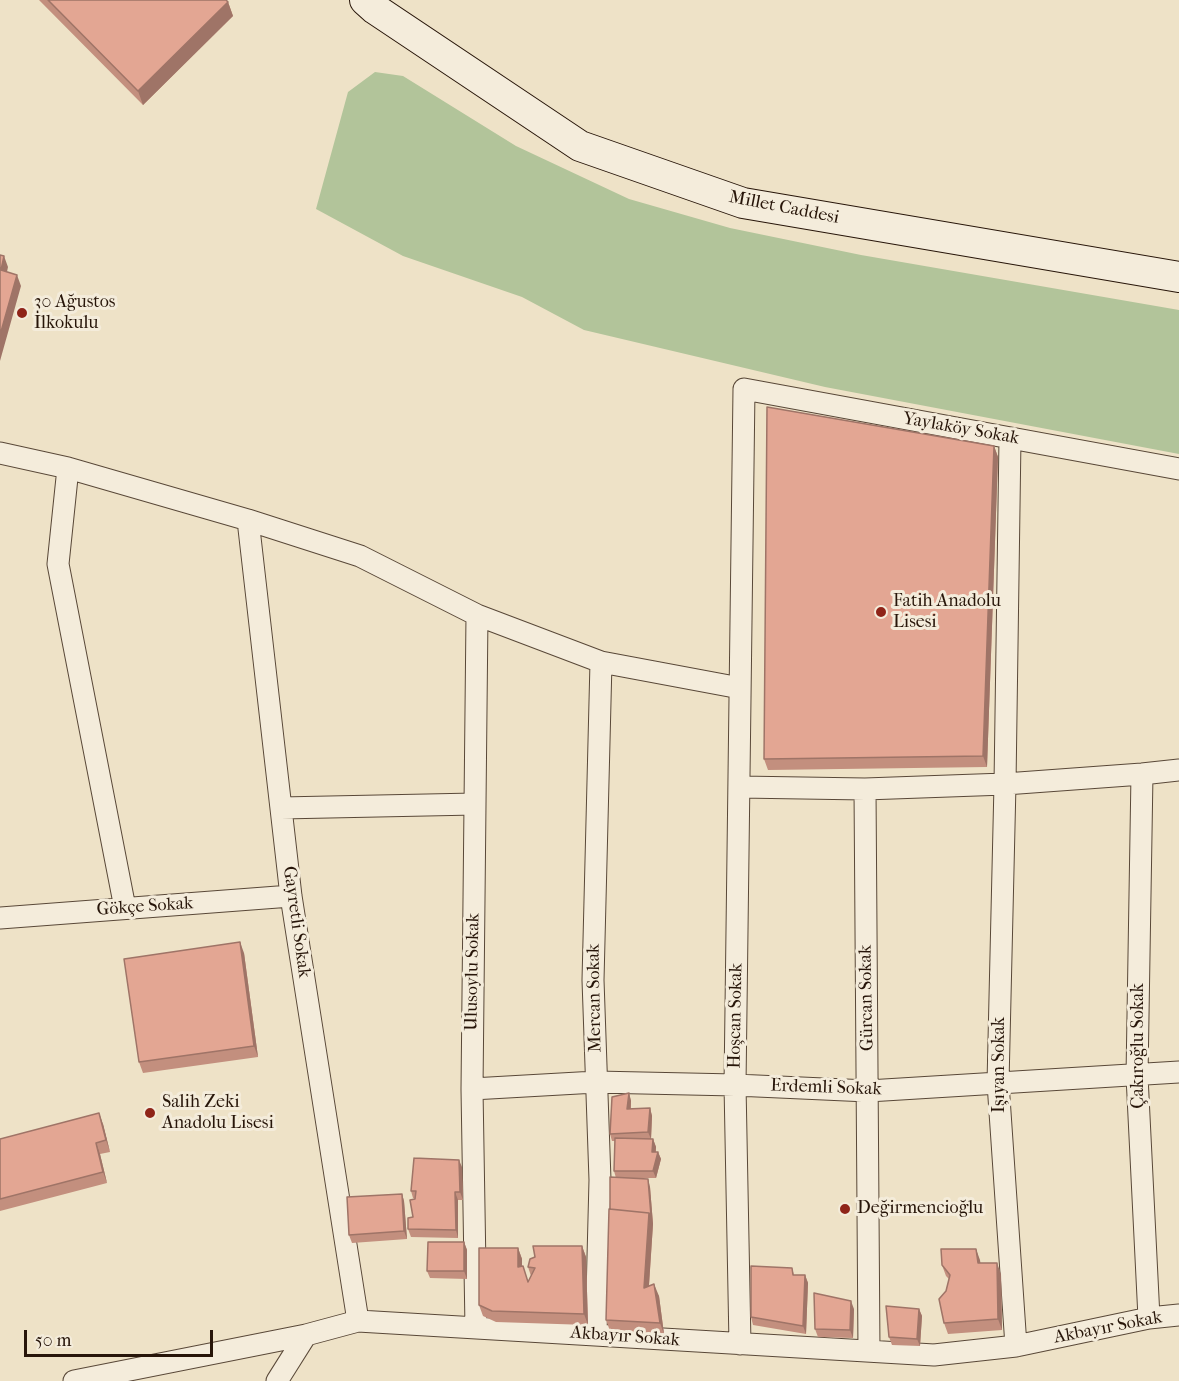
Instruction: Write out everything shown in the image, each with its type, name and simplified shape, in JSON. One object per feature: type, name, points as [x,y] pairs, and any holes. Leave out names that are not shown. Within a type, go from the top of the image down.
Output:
[{"type":"main road","name":"Millet Caddesi","points":[[375,3],[580,146],[743,202],[1179,277]]},
{"type":"street","name":"Yaylaköy Sokak","points":[[744,389],[1179,469]]},
{"type":"street","name":"Hoşcan Sokak","points":[[740,1344],[735,1085],[744,389]]},
{"type":"street","name":"Işıyan Sokak","points":[[1010,438],[998,1083],[1016,1346]]},
{"type":"street","points":[[0,453],[68,468],[248,520],[360,556],[477,615],[601,662],[740,688]]},
{"type":"street","points":[[68,468],[58,564],[125,908]]},
{"type":"street","name":"Gayretli Sokak","points":[[248,520],[291,896],[358,1321]]},
{"type":"street","name":"Ulusoylu Sokak","points":[[476,1328],[472,1089],[477,615]]},
{"type":"street","name":"Mercan Sokak","points":[[596,1334],[600,1180],[593,980],[601,662]]},
{"type":"street","points":[[740,787],[865,789],[1005,784],[1179,770]]},
{"type":"street","name":"Çakıroğlu Sokak","points":[[1142,774],[1137,1076],[1149,1318]]},
{"type":"street","name":"Gürcan Sokak","points":[[865,789],[869,1351]]},
{"type":"street","points":[[281,808],[475,804]]},
{"type":"street","name":"Gökçe Sokak","points":[[0,918],[291,896]]},
{"type":"street","name":"Erdemli Sokak","points":[[472,1089],[596,1082],[868,1091],[1179,1072]]},
{"type":"street","name":"Akbayır Sokak","points":[[74,1381],[306,1335],[358,1321],[934,1355],[1016,1346],[1149,1318],[1179,1315]]},
{"type":"street","points":[[277,1381],[306,1335]]},
{"type":"green space","points":[[375,72],[403,76],[516,146],[629,199],[730,228],[861,255],[1179,310],[1179,454],[825,387],[584,330],[522,297],[403,256],[316,209],[348,92]]},
{"type":"building","points":[[48,0],[226,0],[228,2],[138,91]]},
{"type":"building","points":[[0,255],[4,256],[1,270],[17,275],[0,335]]},
{"type":"building","name":"Fatih Anadolu Lisesi","points":[[767,407],[994,446],[983,756],[764,759]]},
{"type":"building","points":[[240,942],[254,1046],[139,1062],[124,959]]},
{"type":"building","points":[[629,1093],[627,1109],[650,1108],[648,1132],[610,1134],[612,1097]]},
{"type":"building","points":[[99,1113],[106,1140],[96,1143],[103,1172],[0,1199],[0,1139]]},
{"type":"building","points":[[615,1138],[653,1139],[652,1152],[658,1152],[653,1171],[614,1171]]},
{"type":"building","points":[[414,1158],[459,1160],[460,1192],[455,1192],[456,1230],[408,1229],[408,1218],[413,1217],[410,1200],[415,1199],[416,1191],[411,1191]]},
{"type":"building","points":[[610,1177],[648,1179],[651,1216],[649,1213],[610,1209]]},
{"type":"building","points":[[402,1194],[404,1231],[349,1235],[347,1197]]},
{"type":"building","points":[[609,1209],[649,1213],[644,1288],[654,1284],[660,1323],[606,1320]]},
{"type":"building","points":[[428,1242],[464,1242],[464,1271],[427,1271]]},
{"type":"building","points":[[533,1246],[582,1246],[584,1314],[492,1311],[479,1305],[479,1248],[518,1248],[518,1267],[523,1266],[528,1282],[535,1268],[528,1267],[530,1259],[535,1257]]},
{"type":"building","points":[[941,1249],[976,1249],[978,1263],[997,1263],[998,1319],[944,1323],[939,1299],[946,1291],[950,1275],[942,1265]]},
{"type":"building","points":[[751,1266],[792,1268],[793,1275],[805,1275],[803,1326],[751,1317]]},
{"type":"building","points":[[814,1293],[851,1301],[850,1330],[815,1329]]},
{"type":"building","points":[[886,1306],[919,1309],[917,1339],[889,1337]]},
{"type":"place","name":"30 Ağustos İlkokulu","points":[[22,313]]},
{"type":"place","name":"Fatih Anadolu Lisesi","points":[[881,612]]},
{"type":"place","name":"Salih Zeki Anadolu Lisesi","points":[[150,1113]]},
{"type":"place","name":"Değirmencioğlu","points":[[845,1209]]}]
